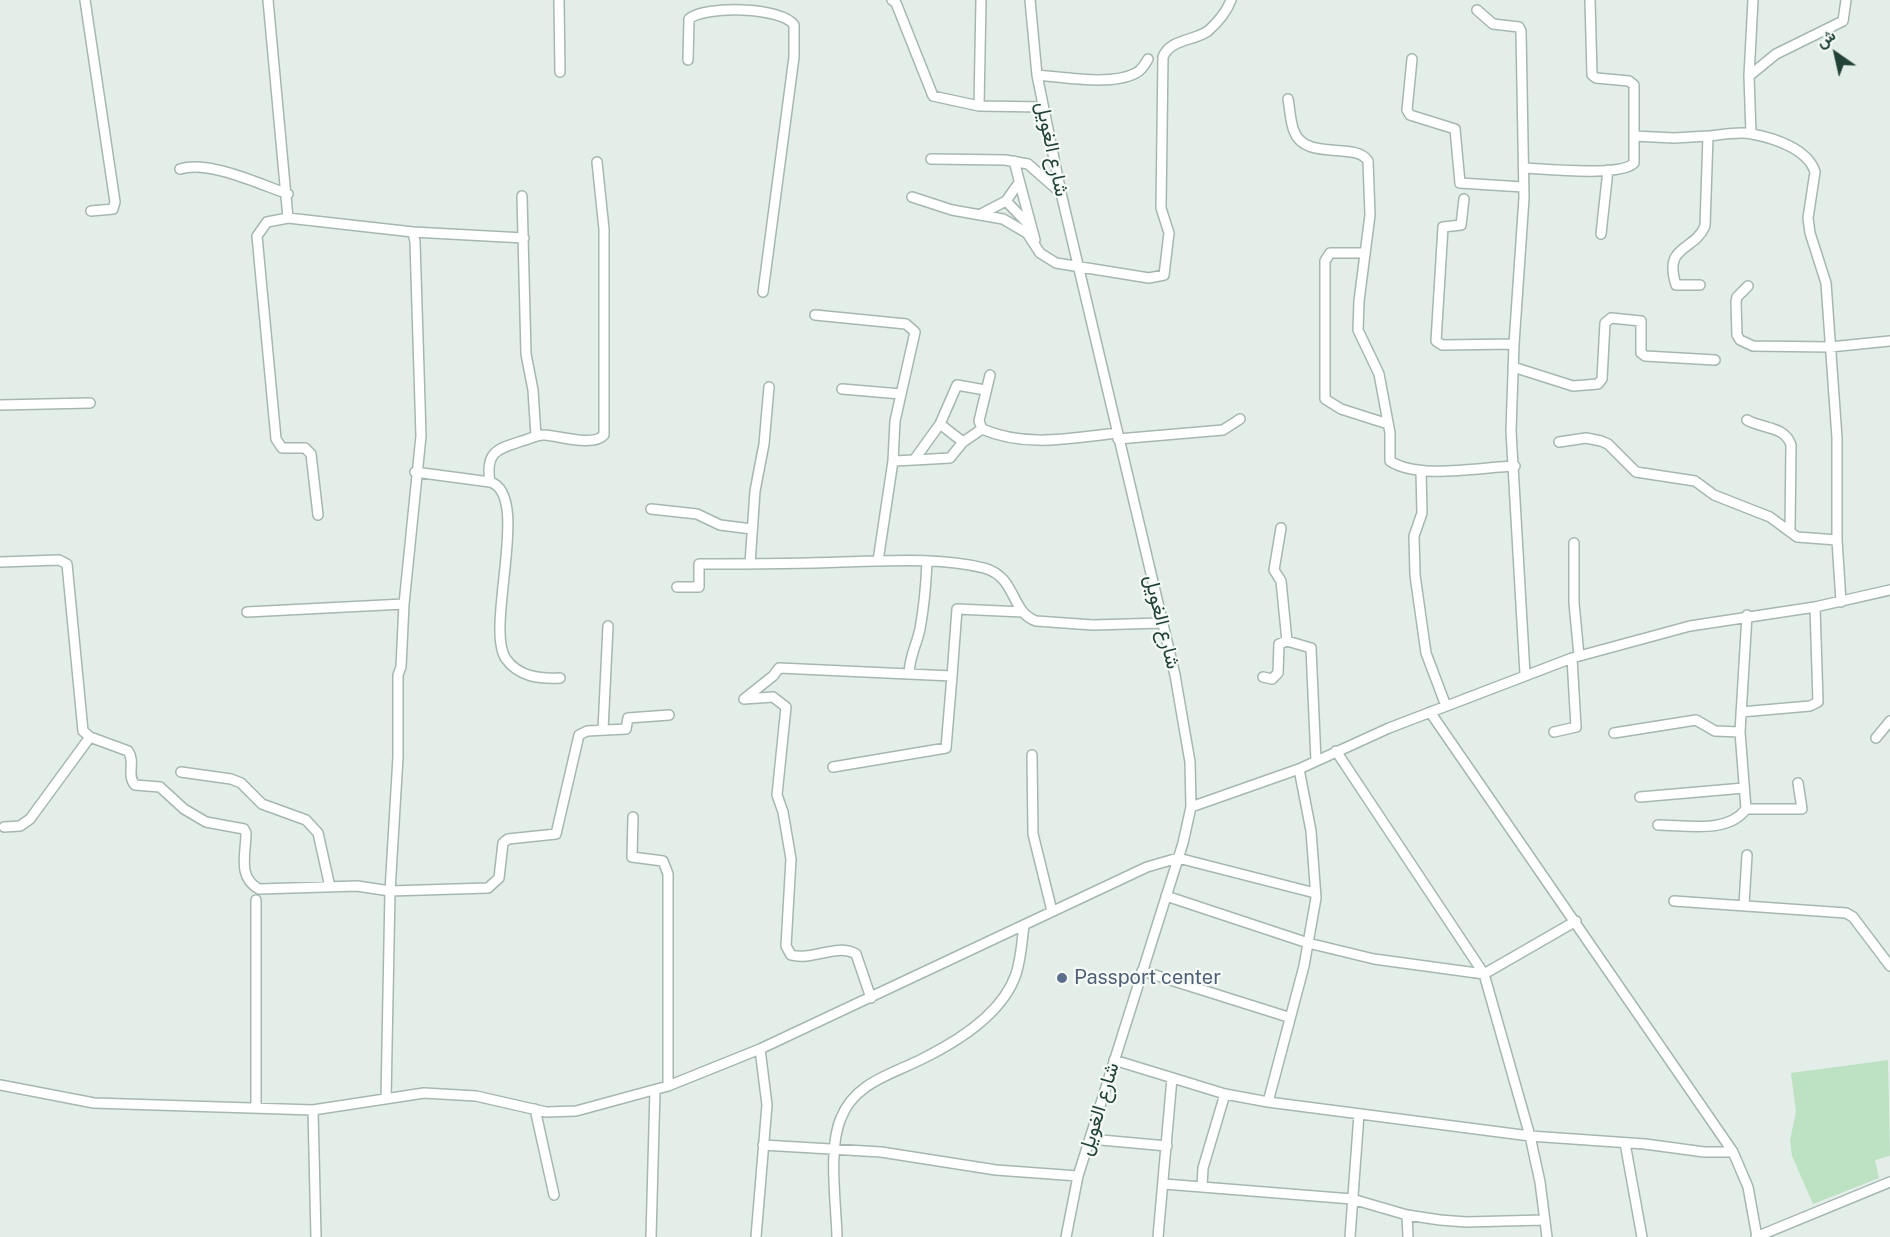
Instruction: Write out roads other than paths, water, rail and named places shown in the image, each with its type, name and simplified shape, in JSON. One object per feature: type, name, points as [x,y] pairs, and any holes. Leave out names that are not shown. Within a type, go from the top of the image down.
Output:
[{"type":"street","points":[[85,0],[115,206],[113,209],[91,211]]},
{"type":"street","points":[[268,0],[288,194],[288,218]]},
{"type":"street","points":[[559,0],[560,72]]},
{"type":"street","points":[[892,0],[896,3],[932,95],[979,106],[1043,107]]},
{"type":"street","points":[[979,106],[981,0]]},
{"type":"street","name":"شارع الغويل","points":[[1030,0],[1037,75],[1061,193],[1162,623],[1190,762],[1191,807],[1178,858],[1078,1176],[1066,1237]]},
{"type":"street","points":[[912,197],[1003,219],[1027,233],[1046,259],[1149,278],[1164,275],[1169,233],[1161,208],[1163,57],[1172,46],[1208,30],[1228,8],[1232,0]]},
{"type":"street","points":[[1524,168],[1608,170],[1633,166],[1634,85],[1629,81],[1596,78],[1592,75],[1590,0]]},
{"type":"street","points":[[1751,134],[1749,76],[1753,0]]},
{"type":"street","points":[[1749,76],[1776,54],[1843,21],[1846,0]]},
{"type":"street","points":[[688,60],[689,19],[692,15],[720,5],[784,16],[791,20],[795,30],[793,69],[763,292]]},
{"type":"street","points":[[1477,10],[1492,24],[1519,27],[1521,31],[1524,168],[1511,431],[1515,466],[1525,674]]},
{"type":"street","points":[[1037,75],[1118,78],[1135,74],[1148,59]]},
{"type":"street","points":[[1413,59],[1407,110],[1410,115],[1455,129],[1460,183],[1523,188]]},
{"type":"street","points":[[1288,99],[1294,133],[1303,143],[1325,150],[1360,153],[1368,161],[1370,215],[1358,330],[1379,374],[1388,424],[1390,461],[1421,471],[1515,466]]},
{"type":"street","points":[[1634,136],[1674,138],[1751,134],[1785,144],[1804,155],[1814,166],[1814,183],[1808,218],[1810,233],[1826,283],[1837,438],[1837,540],[1841,602]]},
{"type":"street","points":[[1700,285],[1676,285],[1673,259],[1676,253],[1702,232],[1705,226],[1708,136]]},
{"type":"street","points":[[931,159],[1014,161],[1034,166],[1061,193]]},
{"type":"street","points":[[1014,161],[1018,184],[1037,248]]},
{"type":"street","points":[[490,482],[488,468],[493,453],[504,447],[536,436],[591,440],[604,435],[604,229],[597,162]]},
{"type":"street","points":[[180,169],[196,166],[210,168],[288,194]]},
{"type":"street","points":[[1602,234],[1608,170]]},
{"type":"street","points":[[979,215],[1006,201],[1018,184]]},
{"type":"street","points":[[522,196],[526,354],[533,390],[536,436]]},
{"type":"street","points":[[1464,199],[1461,225],[1443,227],[1436,341],[1442,345],[1514,344]]},
{"type":"street","points":[[1006,201],[1032,228]]},
{"type":"street","points":[[318,515],[311,454],[304,448],[282,448],[276,439],[258,236],[270,220],[288,218],[413,232],[524,238]]},
{"type":"street","points":[[386,1099],[390,891],[399,758],[398,675],[401,667],[415,472],[421,436],[413,232]]},
{"type":"street","points":[[1365,253],[1330,254],[1325,261],[1325,399],[1341,409],[1388,424]]},
{"type":"street","points":[[1748,286],[1736,298],[1737,335],[1740,340],[1752,346],[1830,347],[1890,341]]},
{"type":"street","points":[[815,315],[906,324],[913,328],[916,336],[893,434],[893,461],[878,561]]},
{"type":"street","points":[[1513,367],[1578,387],[1598,384],[1602,379],[1605,323],[1611,318],[1642,322],[1641,353],[1645,356],[1715,360]]},
{"type":"street","points":[[990,375],[979,421],[982,429],[1003,438],[1034,441],[1223,430],[1240,419]]},
{"type":"street","points":[[914,460],[940,424],[957,386],[985,390]]},
{"type":"street","points":[[750,564],[769,387]]},
{"type":"street","points":[[842,389],[901,394]]},
{"type":"street","points":[[0,405],[90,403]]},
{"type":"street","points":[[1747,420],[1763,428],[1782,431],[1788,436],[1791,445],[1790,530]]},
{"type":"street","points":[[940,424],[963,442]]},
{"type":"street","points":[[893,461],[950,458],[963,442],[982,429]]},
{"type":"street","points":[[1559,442],[1586,438],[1601,441],[1608,444],[1636,472],[1695,481],[1714,495],[1766,514],[1797,537],[1837,540]]},
{"type":"street","points":[[1421,471],[1422,513],[1414,536],[1415,575],[1426,653],[1446,706]]},
{"type":"street","points":[[415,472],[495,483],[502,492],[507,531],[500,638],[505,658],[520,672],[540,680],[560,678]]},
{"type":"street","points":[[651,509],[696,514],[720,525],[752,529]]},
{"type":"street","points":[[1281,528],[1274,570],[1281,580],[1287,641]]},
{"type":"street","points":[[1554,732],[1576,727],[1574,543]]},
{"type":"street","points":[[0,562],[59,560],[67,564],[83,731],[90,737],[128,751],[132,760],[130,778],[135,785],[160,787],[184,809],[206,822],[244,829],[246,836],[243,869],[246,878],[259,889],[357,886],[390,891],[469,891],[488,888],[500,878],[503,843],[508,839],[556,834],[576,738],[583,732],[626,729],[628,718],[669,715]]},
{"type":"street","points":[[677,587],[699,587],[699,564],[927,562],[985,568],[997,573],[1014,592],[1023,612],[1028,618],[1036,621],[1093,625],[1162,623]]},
{"type":"street","points":[[909,674],[910,653],[917,641],[924,607],[927,562]]},
{"type":"street","points":[[1191,807],[1299,769],[1430,712],[1525,674],[1576,657],[1690,626],[1747,615],[1815,607],[1890,590]]},
{"type":"street","points":[[247,612],[404,604]]},
{"type":"street","points":[[1741,712],[1810,706],[1818,702],[1815,607]]},
{"type":"street","points":[[833,767],[946,748],[957,609],[1023,612]]},
{"type":"street","points":[[1658,825],[1726,825],[1740,817],[1746,809],[1740,732],[1747,615]]},
{"type":"street","points":[[603,730],[608,626]]},
{"type":"street","points":[[1263,676],[1272,679],[1278,673],[1279,644],[1287,641],[1308,646],[1312,652],[1316,761]]},
{"type":"street","points":[[871,998],[856,954],[850,951],[836,951],[799,957],[791,955],[786,946],[792,859],[777,795],[786,707],[773,697],[744,699],[779,668],[952,676]]},
{"type":"street","points":[[1430,712],[1733,1152],[1748,1187],[1756,1237],[1890,1182]]},
{"type":"street","points":[[1614,734],[1695,720],[1715,731],[1740,732]]},
{"type":"street","points":[[1876,738],[1890,721]]},
{"type":"street","points":[[4,827],[20,826],[30,819],[90,737]]},
{"type":"street","points":[[1336,751],[1484,974],[1530,1136],[1540,1182],[1546,1237]]},
{"type":"street","points":[[1032,755],[1033,834],[1052,911]]},
{"type":"street","points":[[1268,1102],[1308,943],[1315,893],[1311,831],[1299,769]]},
{"type":"street","points":[[181,772],[231,779],[241,783],[262,804],[306,820],[318,833],[330,887]]},
{"type":"street","points":[[1746,809],[1802,809],[1798,783]]},
{"type":"street","points":[[1640,797],[1744,788]]},
{"type":"street","points":[[633,818],[632,857],[663,861],[668,874],[668,1086]]},
{"type":"street","points":[[1744,905],[1747,855]]},
{"type":"street","points":[[0,1085],[94,1103],[313,1110],[424,1093],[449,1093],[546,1112],[576,1111],[668,1086],[760,1048],[1147,867],[1178,858],[1315,893]]},
{"type":"street","points":[[1166,896],[1308,943],[1374,959],[1484,974],[1576,921]]},
{"type":"street","points":[[256,900],[256,1108]]},
{"type":"street","points":[[1674,901],[1846,913],[1853,917],[1890,966]]},
{"type":"street","points":[[848,1237],[837,1236],[835,1150],[840,1118],[850,1102],[867,1086],[882,1076],[926,1057],[985,1020],[1001,1000],[1016,975],[1024,925]]},
{"type":"street","points":[[1142,971],[1288,1017]]},
{"type":"street","points":[[756,1237],[767,1105],[760,1048]]},
{"type":"street","points":[[1114,1060],[1225,1094],[1268,1102],[1530,1136],[1704,1152],[1733,1152]]},
{"type":"street","points":[[1158,1237],[1172,1078]]},
{"type":"street","points":[[651,1237],[655,1090]]},
{"type":"street","points":[[1202,1187],[1206,1159],[1225,1094]]},
{"type":"street","points":[[535,1109],[554,1195]]},
{"type":"street","points":[[313,1110],[315,1237]]},
{"type":"street","points":[[1350,1237],[1359,1114]]},
{"type":"street","points":[[1090,1139],[1167,1146]]},
{"type":"street","points":[[1625,1143],[1642,1237]]},
{"type":"street","points":[[763,1145],[881,1152],[996,1170],[1078,1176]]},
{"type":"street","points":[[1164,1184],[1352,1199],[1407,1215],[1466,1222],[1544,1220]]},
{"type":"street","points":[[1407,1215],[1408,1237]]},
{"type":"place","name":"Passport center","points":[[1062,978]]}]
